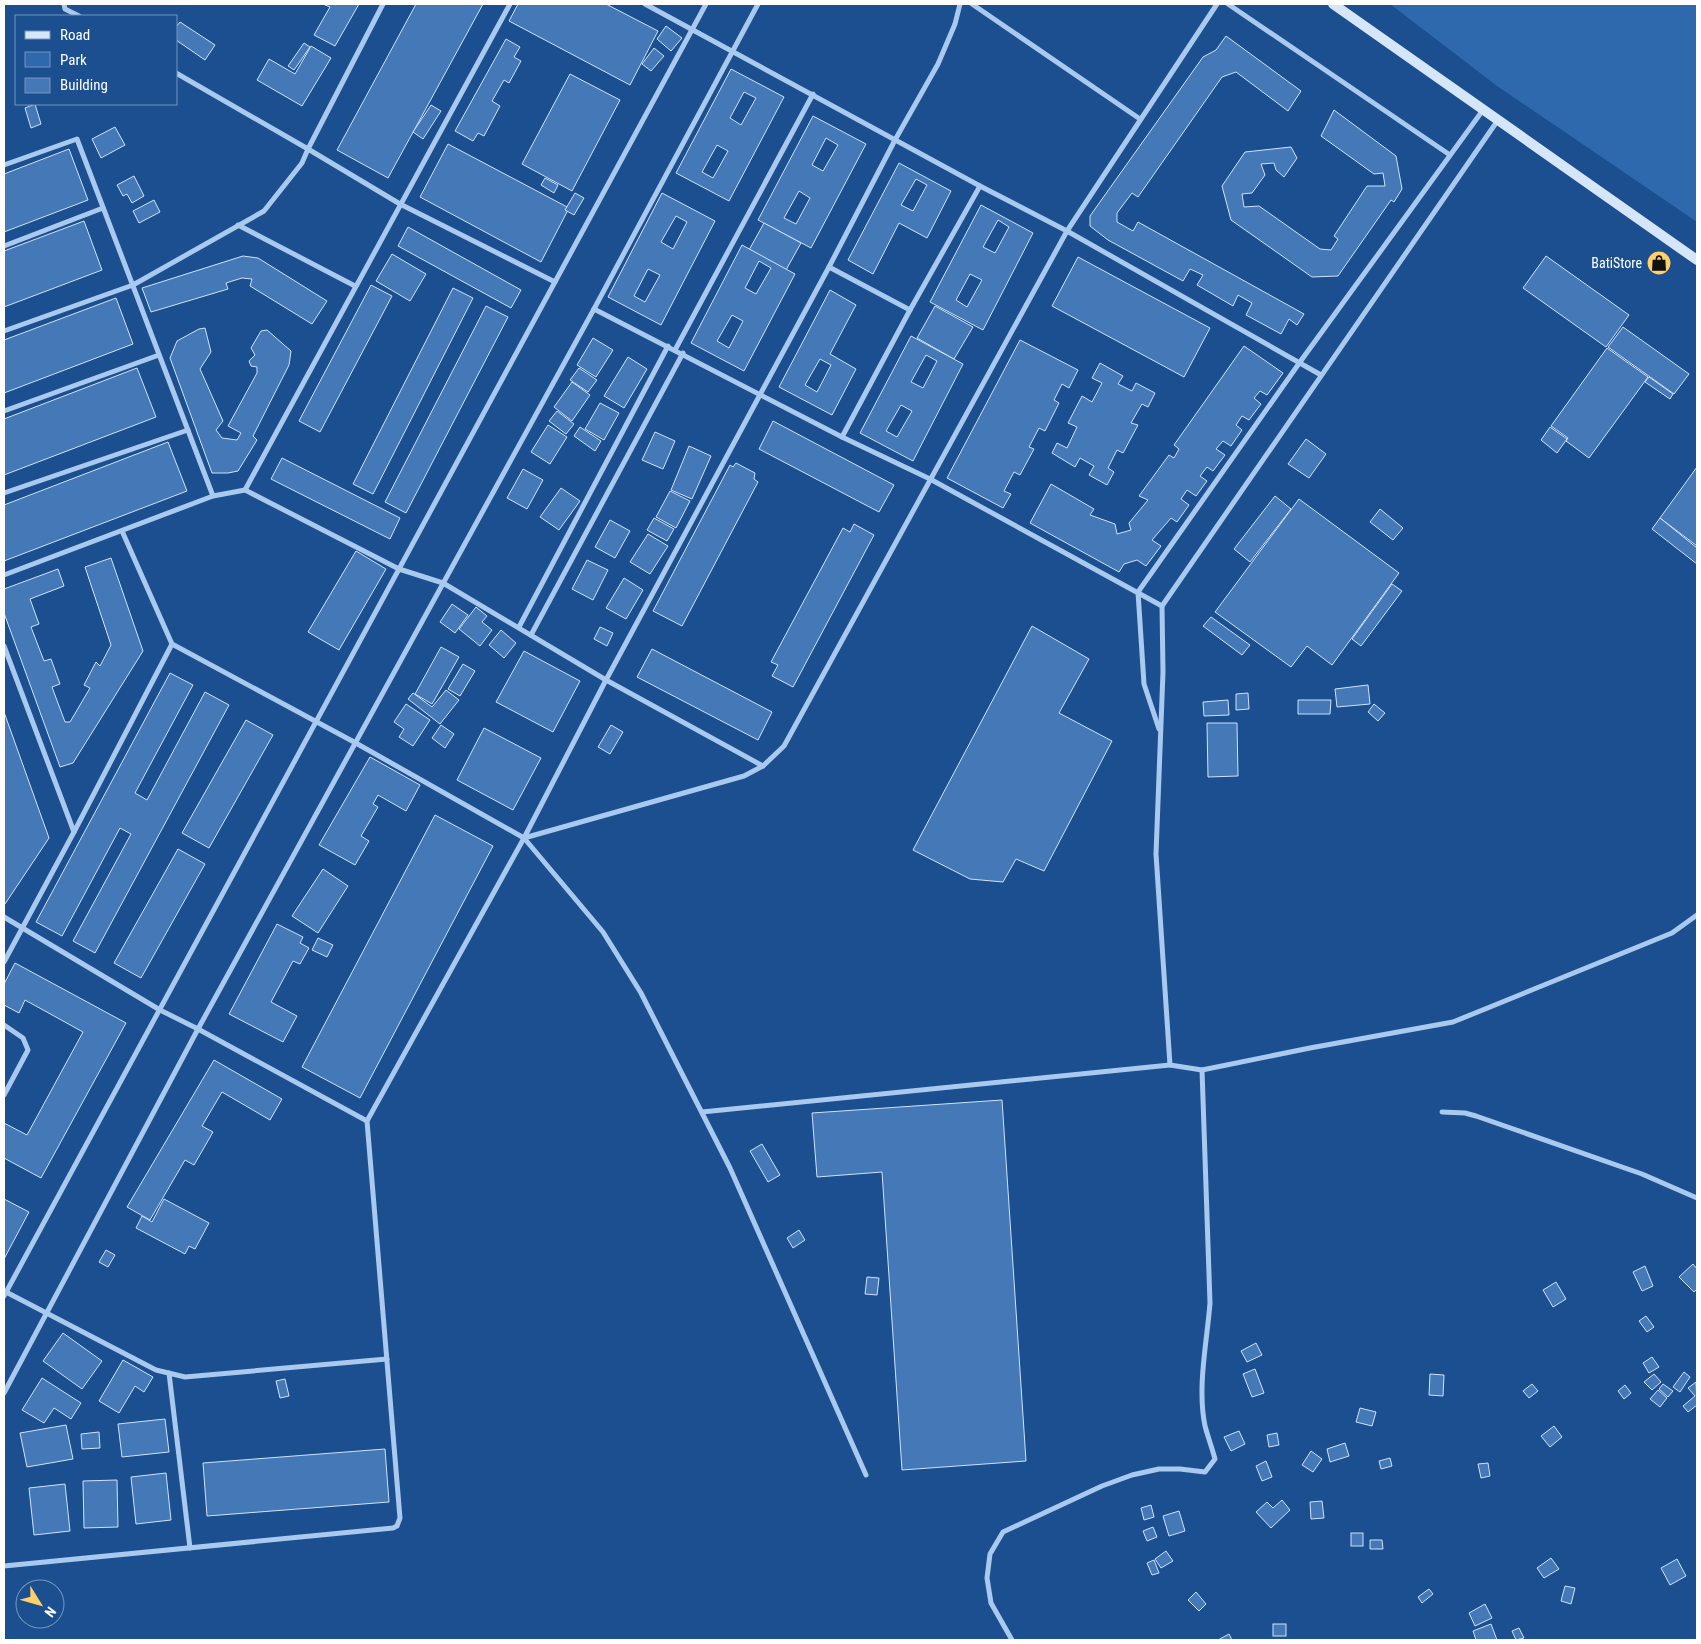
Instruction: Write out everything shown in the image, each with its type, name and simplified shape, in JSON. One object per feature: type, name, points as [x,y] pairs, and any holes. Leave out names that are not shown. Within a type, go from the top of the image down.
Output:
[{"type":"street","points":[[64,4],[65,9],[76,15]]},
{"type":"street","points":[[4,331],[133,285],[264,210],[302,163],[383,4]]},
{"type":"street","points":[[245,490],[510,4]]},
{"type":"street","points":[[645,4],[980,186],[1068,231],[1321,375]]},
{"type":"street","points":[[387,1359],[185,1377],[156,1370],[47,1312],[5,1294],[706,4]]},
{"type":"street","points":[[4,1393],[198,1029],[354,742],[594,309],[758,4]]},
{"type":"street","points":[[4,1566],[393,1528],[396,1526],[400,1518],[367,1121],[524,838],[606,680],[829,267],[895,140],[938,64],[955,24],[960,4]]},
{"type":"street","points":[[972,4],[1140,119]]},
{"type":"street","points":[[524,838],[744,776],[763,766],[784,746],[1068,231],[1217,4]]},
{"type":"street","points":[[1228,4],[1450,155]]},
{"type":"street","points":[[1332,4],[1697,260]]},
{"type":"street","points":[[178,74],[400,204],[556,282]]},
{"type":"street","points":[[675,350],[813,94]]},
{"type":"street","points":[[1160,732],[1144,684],[1138,592],[1300,362],[1483,110]]},
{"type":"street","points":[[1170,1065],[1156,854],[1164,672],[1162,606],[1498,120]]},
{"type":"street","points":[[4,165],[77,139],[213,496]]},
{"type":"street","points":[[842,437],[910,310],[980,186]]},
{"type":"street","points":[[4,246],[103,208]]},
{"type":"street","points":[[238,225],[356,286]]},
{"type":"street","points":[[829,267],[910,310]]},
{"type":"street","points":[[594,309],[842,437],[930,480],[1162,606]]},
{"type":"street","points":[[519,627],[668,346]]},
{"type":"street","points":[[531,634],[682,353]]},
{"type":"street","points":[[4,412],[159,354]]},
{"type":"street","points":[[4,493],[188,430]]},
{"type":"street","points":[[4,575],[213,496],[245,490],[399,568],[443,583],[606,680],[763,766]]},
{"type":"street","points":[[122,530],[172,644],[354,742],[524,838],[603,932],[641,993],[730,1168],[866,1475]]},
{"type":"street","points":[[4,962],[172,644]]},
{"type":"street","points":[[4,646],[74,832]]},
{"type":"street","points":[[702,1112],[1170,1065],[1202,1070],[1453,1022],[1672,933],[1697,915]]},
{"type":"street","points":[[4,917],[160,1010],[367,1121]]},
{"type":"street","points":[[4,1025],[23,1038],[28,1050],[4,1095]]},
{"type":"street","points":[[1012,1640],[991,1603],[987,1578],[990,1554],[1004,1532],[1102,1486],[1132,1475],[1159,1469],[1205,1472],[1216,1459],[1205,1427],[1203,1409],[1204,1354],[1210,1303],[1202,1070]]},
{"type":"street","points":[[1442,1112],[1465,1113],[1476,1116],[1642,1174],[1697,1198]]},
{"type":"street","points":[[169,1373],[190,1548]]},
{"type":"green space","points":[[1390,4],[1697,4],[1697,222],[1497,86]]},
{"type":"building","points":[[323,4],[359,4],[335,46],[314,35],[330,7]]},
{"type":"building","points":[[416,4],[483,4],[388,178],[337,150]]},
{"type":"building","points":[[518,4],[606,4],[658,31],[630,85],[509,21]]},
{"type":"building","points":[[180,22],[215,45],[205,60],[178,41],[178,24]]},
{"type":"building","points":[[666,26],[682,38],[671,51],[657,39]]},
{"type":"building","points":[[1226,36],[1301,91],[1288,111],[1236,72],[1222,77],[1138,197],[1132,193],[1117,213],[1117,222],[1133,231],[1138,222],[1304,314],[1297,325],[1289,319],[1281,334],[1246,315],[1252,303],[1238,295],[1233,306],[1197,285],[1203,275],[1190,269],[1183,281],[1108,240],[1090,226],[1090,216],[1203,57],[1216,50]]},
{"type":"building","points":[[506,39],[520,47],[514,57],[521,61],[509,83],[504,80],[492,101],[500,106],[484,136],[478,133],[473,141],[455,131]]},
{"type":"building","points":[[304,43],[310,47],[294,70],[288,66]]},
{"type":"building","points":[[311,46],[331,58],[302,106],[257,80],[269,59],[295,74]]},
{"type":"building","points":[[654,48],[664,56],[651,71],[642,64]]},
{"type":"building","points":[[731,69],[784,97],[729,201],[676,173]],"holes":[[[744,92],[756,98],[741,125],[730,118]],[[717,145],[728,151],[713,178],[702,172]]]},
{"type":"building","points":[[570,74],[620,100],[572,191],[522,164]]},
{"type":"building","points":[[35,105],[41,124],[31,128],[25,108]]},
{"type":"building","points":[[431,105],[441,111],[423,139],[413,132]]},
{"type":"building","points":[[1334,110],[1396,156],[1402,189],[1394,202],[1391,200],[1338,276],[1312,277],[1231,220],[1222,186],[1245,152],[1291,147],[1297,158],[1284,177],[1276,170],[1274,163],[1261,164],[1265,175],[1252,193],[1242,194],[1244,207],[1259,206],[1320,249],[1331,250],[1338,239],[1334,236],[1367,186],[1385,186],[1383,173],[1374,174],[1321,136]]},
{"type":"building","points":[[813,116],[866,144],[811,248],[758,220]],"holes":[[[826,138],[838,145],[823,171],[812,165]],[[799,191],[810,198],[796,224],[784,218]]]},
{"type":"building","points":[[115,127],[125,145],[101,158],[92,139]]},
{"type":"building","points":[[448,144],[569,208],[541,262],[420,197]]},
{"type":"building","points":[[69,149],[88,200],[4,232],[4,174]]},
{"type":"building","points":[[899,163],[951,191],[927,238],[899,223],[873,274],[848,260]],"holes":[[[916,179],[927,185],[913,211],[901,205]]]},
{"type":"building","points":[[134,176],[144,196],[132,203],[127,194],[123,196],[117,185]]},
{"type":"building","points":[[545,178],[558,185],[554,193],[541,185]]},
{"type":"building","points":[[575,193],[584,198],[574,215],[565,210]]},
{"type":"building","points":[[662,193],[715,221],[661,325],[608,297]],"holes":[[[676,216],[687,222],[673,249],[661,242]],[[648,269],[660,275],[645,302],[634,296]]]},
{"type":"building","points":[[154,200],[160,212],[139,223],[133,211]]},
{"type":"building","points":[[981,205],[1033,233],[983,330],[930,302]],"holes":[[[998,220],[1009,227],[995,253],[983,247]],[[970,274],[982,280],[967,307],[956,300]]]},
{"type":"building","points":[[84,221],[102,270],[4,307],[4,251]]},
{"type":"building","points":[[764,223],[801,243],[786,270],[749,250]]},
{"type":"building","points":[[408,227],[521,290],[511,308],[398,246]]},
{"type":"building","points":[[742,245],[795,274],[744,371],[691,343]],"holes":[[[759,261],[771,268],[756,294],[745,288]],[[732,315],[743,321],[729,348],[717,341]]]},
{"type":"building","points":[[392,254],[426,274],[410,301],[376,281]]},
{"type":"building","points":[[243,256],[258,258],[327,301],[312,324],[250,286],[252,279],[242,278],[226,283],[228,289],[151,312],[142,288]]},
{"type":"building","points":[[1546,256],[1629,315],[1606,347],[1523,288]]},
{"type":"building","points":[[1078,257],[1210,328],[1184,377],[1052,306]]},
{"type":"building","points":[[371,285],[392,296],[320,432],[299,421]]},
{"type":"building","points":[[453,288],[473,298],[373,494],[353,484]]},
{"type":"building","points":[[830,290],[856,305],[830,354],[856,369],[832,415],[779,387]],"holes":[[[820,359],[831,365],[817,392],[805,385]]]},
{"type":"building","points":[[116,298],[133,344],[4,393],[4,340]]},
{"type":"building","points":[[486,306],[508,317],[406,513],[385,502]]},
{"type":"building","points":[[935,306],[973,327],[954,359],[917,338]]},
{"type":"building","points":[[1623,327],[1689,374],[1674,394],[1608,347]]},
{"type":"building","points":[[205,328],[211,352],[200,369],[223,421],[216,430],[222,438],[237,440],[241,433],[228,426],[257,373],[257,367],[251,366],[249,361],[255,355],[251,348],[261,331],[267,330],[291,351],[289,365],[253,436],[257,440],[238,471],[228,473],[212,473],[170,358],[177,341],[199,329]]},
{"type":"building","points":[[911,336],[963,364],[913,461],[860,433]],"holes":[[[926,355],[937,361],[923,388],[911,382]],[[901,405],[912,411],[897,437],[886,431]]]},
{"type":"building","points":[[593,338],[613,350],[596,377],[577,365]]},
{"type":"building","points":[[1020,340],[1078,370],[1069,388],[1062,384],[1054,400],[1059,403],[1045,431],[1039,428],[1029,447],[1034,449],[1020,475],[1014,472],[1004,491],[1011,494],[1003,508],[947,478]]},
{"type":"building","points":[[1244,346],[1283,373],[1267,395],[1260,391],[1254,398],[1261,404],[1249,420],[1242,416],[1236,425],[1242,430],[1231,446],[1223,441],[1216,449],[1225,455],[1213,471],[1207,467],[1200,476],[1207,481],[1196,496],[1187,490],[1181,499],[1189,505],[1177,522],[1171,518],[1152,540],[1161,546],[1146,566],[1137,560],[1124,564],[1119,572],[1030,523],[1051,484],[1094,509],[1090,515],[1115,524],[1117,534],[1131,530],[1129,523],[1148,500],[1139,496],[1169,455],[1174,458],[1179,449],[1174,445]]},
{"type":"building","points":[[1607,348],[1648,377],[1589,458],[1566,441],[1568,438],[1551,426]]},
{"type":"building","points":[[628,357],[647,369],[624,408],[604,396]]},
{"type":"building","points":[[1100,363],[1123,376],[1118,384],[1132,391],[1136,383],[1155,393],[1148,407],[1142,404],[1131,423],[1138,425],[1123,453],[1117,450],[1108,468],[1114,472],[1107,485],[1089,475],[1094,466],[1080,458],[1075,467],[1052,453],[1057,443],[1067,448],[1077,427],[1068,423],[1082,396],[1092,402],[1102,383],[1092,378]]},
{"type":"building","points":[[137,368],[156,417],[4,475],[4,419]]},
{"type":"building","points":[[579,368],[597,380],[588,392],[570,380]]},
{"type":"building","points":[[1649,377],[1673,394],[1670,399],[1645,382]]},
{"type":"building","points":[[572,382],[590,395],[572,421],[554,407]]},
{"type":"building","points":[[600,403],[619,413],[604,440],[585,429]]},
{"type":"building","points":[[557,411],[574,424],[566,434],[549,421]]},
{"type":"building","points":[[773,421],[894,485],[879,512],[759,449]]},
{"type":"building","points":[[548,425],[567,437],[550,464],[531,452]]},
{"type":"building","points":[[580,427],[601,441],[595,451],[574,436]]},
{"type":"building","points":[[1550,427],[1567,439],[1557,453],[1541,440]]},
{"type":"building","points":[[655,432],[675,441],[663,469],[642,460]]},
{"type":"building","points":[[1306,439],[1326,454],[1309,478],[1288,464]]},
{"type":"building","points":[[168,442],[187,491],[4,561],[4,505]]},
{"type":"building","points":[[689,446],[711,456],[692,499],[671,490]]},
{"type":"building","points":[[282,458],[400,518],[390,539],[271,479]]},
{"type":"building","points":[[736,463],[755,473],[754,479],[758,482],[682,626],[653,611],[730,465],[733,467]]},
{"type":"building","points":[[1697,467],[1697,546],[1660,518]]},
{"type":"building","points":[[523,469],[543,480],[527,509],[507,498]]},
{"type":"building","points":[[561,488],[580,501],[559,530],[540,517]]},
{"type":"building","points":[[670,491],[690,501],[676,528],[656,517]]},
{"type":"building","points":[[1275,496],[1291,509],[1250,562],[1234,549]]},
{"type":"building","points":[[1299,499],[1399,573],[1332,665],[1307,646],[1291,667],[1215,612]]},
{"type":"building","points":[[1380,509],[1403,528],[1393,540],[1370,522]]},
{"type":"building","points":[[654,518],[674,529],[667,541],[647,530]]},
{"type":"building","points":[[1660,518],[1697,548],[1697,564],[1652,529]]},
{"type":"building","points":[[610,520],[630,531],[615,558],[595,547]]},
{"type":"building","points":[[854,524],[874,535],[793,687],[772,676],[778,665],[771,662],[843,528],[850,532]]},
{"type":"building","points":[[648,534],[668,546],[650,574],[630,562]]},
{"type":"building","points":[[356,551],[386,569],[339,650],[308,632]]},
{"type":"building","points":[[111,558],[143,651],[73,763],[60,767],[4,613],[4,589],[58,569],[64,586],[30,599],[39,624],[31,627],[44,661],[51,659],[60,684],[52,687],[65,722],[70,722],[90,688],[84,685],[96,662],[100,666],[111,645],[85,567]]},
{"type":"building","points":[[587,560],[608,570],[593,600],[572,589]]},
{"type":"building","points":[[624,578],[643,590],[626,619],[606,608]]},
{"type":"building","points":[[1392,584],[1402,591],[1361,646],[1352,639]]},
{"type":"building","points":[[452,604],[468,615],[455,633],[440,622]]},
{"type":"building","points":[[476,607],[487,616],[482,622],[492,630],[480,646],[459,629]]},
{"type":"building","points":[[1211,617],[1250,645],[1242,655],[1203,626]]},
{"type":"building","points":[[1032,626],[1089,659],[1059,713],[1112,741],[1044,871],[1016,859],[1003,882],[970,879],[913,850]]},
{"type":"building","points":[[600,627],[613,633],[607,646],[594,639]]},
{"type":"building","points":[[501,630],[516,643],[504,658],[489,645]]},
{"type":"building","points":[[441,647],[459,657],[432,704],[415,694]]},
{"type":"building","points":[[652,649],[772,712],[758,740],[637,677]]},
{"type":"building","points":[[524,651],[580,681],[553,732],[496,702]]},
{"type":"building","points":[[463,664],[475,671],[460,696],[448,689]]},
{"type":"building","points":[[170,673],[193,685],[135,793],[147,800],[205,692],[229,705],[95,953],[73,941],[131,834],[120,828],[62,936],[36,922]]},
{"type":"building","points":[[1368,685],[1370,704],[1337,707],[1335,689]]},
{"type":"building","points":[[446,690],[459,700],[440,724],[408,699],[413,693],[432,707]]},
{"type":"building","points":[[1248,693],[1249,709],[1236,710],[1236,694]]},
{"type":"building","points":[[1228,700],[1229,715],[1204,716],[1203,702]]},
{"type":"building","points":[[1298,700],[1331,700],[1330,714],[1298,714]]},
{"type":"building","points":[[406,704],[430,720],[413,746],[399,737],[404,729],[394,722]]},
{"type":"building","points":[[1374,704],[1385,713],[1378,721],[1368,712]]},
{"type":"building","points":[[4,712],[49,838],[5,904],[4,903]]},
{"type":"building","points":[[246,720],[273,735],[209,848],[182,833]]},
{"type":"building","points":[[1207,723],[1237,723],[1238,776],[1208,777]]},
{"type":"building","points":[[441,725],[454,734],[445,748],[432,738]]},
{"type":"building","points":[[611,725],[623,732],[610,754],[598,747]]},
{"type":"building","points":[[484,728],[541,758],[513,810],[457,780]]},
{"type":"building","points":[[370,757],[420,785],[406,811],[378,795],[373,804],[378,807],[361,836],[369,841],[355,865],[319,845]]},
{"type":"building","points":[[435,815],[493,846],[360,1098],[302,1067]]},
{"type":"building","points":[[178,849],[205,864],[141,978],[114,963]]},
{"type":"building","points":[[323,869],[348,886],[318,933],[292,916]]},
{"type":"building","points":[[277,924],[303,937],[300,943],[309,948],[300,964],[293,961],[271,1002],[297,1016],[283,1042],[229,1014]]},
{"type":"building","points":[[318,938],[333,945],[327,957],[312,950]]},
{"type":"building","points":[[15,963],[126,1023],[41,1178],[4,1158],[4,1123],[27,1135],[83,1032],[25,1000],[19,1013],[4,1005],[4,984]]},
{"type":"building","points":[[214,1060],[282,1099],[270,1120],[222,1092],[202,1126],[213,1132],[194,1165],[185,1160],[150,1220],[127,1207]]},
{"type":"building","points":[[1002,1100],[1026,1461],[902,1470],[882,1172],[817,1177],[812,1113]]},
{"type":"building","points":[[762,1144],[780,1175],[768,1182],[750,1151]]},
{"type":"building","points":[[4,1199],[29,1212],[4,1259]]},
{"type":"building","points":[[164,1199],[209,1223],[195,1249],[189,1246],[185,1254],[136,1228],[142,1216],[152,1222]]},
{"type":"building","points":[[799,1230],[805,1240],[793,1248],[787,1238]]},
{"type":"building","points":[[106,1250],[115,1255],[108,1267],[99,1262]]},
{"type":"building","points":[[1693,1264],[1697,1269],[1697,1289],[1694,1292],[1679,1277]]},
{"type":"building","points":[[1645,1266],[1653,1286],[1642,1291],[1633,1272]]},
{"type":"building","points":[[867,1277],[879,1278],[877,1295],[865,1294]]},
{"type":"building","points":[[1556,1282],[1566,1299],[1553,1307],[1543,1290]]},
{"type":"building","points":[[1646,1316],[1654,1327],[1647,1332],[1639,1321]]},
{"type":"building","points":[[63,1333],[102,1361],[82,1389],[43,1361]]},
{"type":"building","points":[[1256,1343],[1262,1355],[1247,1362],[1241,1351]]},
{"type":"building","points":[[1652,1357],[1659,1367],[1649,1373],[1643,1363]]},
{"type":"building","points":[[123,1360],[153,1377],[144,1392],[135,1386],[119,1413],[99,1401]]},
{"type":"building","points":[[1255,1369],[1264,1393],[1252,1397],[1243,1374]]},
{"type":"building","points":[[1684,1372],[1690,1377],[1680,1392],[1673,1387]]},
{"type":"building","points":[[1430,1374],[1444,1375],[1443,1396],[1429,1395]]},
{"type":"building","points":[[1654,1374],[1661,1382],[1652,1390],[1644,1382]]},
{"type":"building","points":[[42,1378],[81,1403],[71,1419],[54,1408],[44,1423],[22,1410]]},
{"type":"building","points":[[285,1379],[289,1396],[280,1398],[276,1381]]},
{"type":"building","points":[[1696,1382],[1697,1405],[1688,1412],[1683,1406],[1695,1396],[1688,1388]]},
{"type":"building","points":[[1532,1384],[1538,1391],[1529,1398],[1523,1391]]},
{"type":"building","points":[[1663,1384],[1673,1391],[1668,1397],[1659,1389]]},
{"type":"building","points":[[1625,1385],[1631,1393],[1624,1399],[1618,1391]]},
{"type":"building","points":[[1658,1390],[1667,1398],[1660,1407],[1650,1399]]},
{"type":"building","points":[[1360,1408],[1376,1412],[1372,1426],[1356,1422]]},
{"type":"building","points":[[165,1419],[169,1452],[122,1457],[118,1424]]},
{"type":"building","points":[[66,1425],[73,1459],[27,1467],[20,1433]]},
{"type":"building","points":[[1554,1426],[1562,1437],[1550,1447],[1541,1436]]},
{"type":"building","points":[[1239,1431],[1245,1444],[1231,1451],[1224,1437]]},
{"type":"building","points":[[99,1432],[100,1448],[82,1449],[81,1434]]},
{"type":"building","points":[[1277,1433],[1279,1445],[1269,1447],[1267,1435]]},
{"type":"building","points":[[1345,1443],[1349,1456],[1330,1462],[1327,1449]]},
{"type":"building","points":[[385,1449],[389,1502],[207,1516],[203,1463]]},
{"type":"building","points":[[1311,1451],[1322,1459],[1313,1472],[1302,1465]]},
{"type":"building","points":[[1390,1458],[1392,1466],[1381,1469],[1379,1461]]},
{"type":"building","points":[[1266,1461],[1272,1477],[1262,1481],[1256,1466]]},
{"type":"building","points":[[1488,1463],[1490,1476],[1481,1478],[1478,1464]]},
{"type":"building","points":[[166,1473],[171,1520],[136,1524],[131,1477]]},
{"type":"building","points":[[117,1480],[118,1527],[84,1528],[83,1481]]},
{"type":"building","points":[[65,1484],[70,1531],[34,1535],[29,1488]]},
{"type":"building","points":[[1282,1500],[1290,1510],[1271,1528],[1256,1512],[1267,1502],[1273,1508]]},
{"type":"building","points":[[1322,1501],[1324,1518],[1311,1519],[1310,1502]]},
{"type":"building","points":[[1151,1505],[1154,1517],[1144,1520],[1141,1508]]},
{"type":"building","points":[[1179,1511],[1185,1531],[1169,1536],[1163,1516]]},
{"type":"building","points":[[1153,1527],[1157,1537],[1147,1541],[1143,1531]]},
{"type":"building","points":[[1351,1533],[1363,1533],[1363,1546],[1351,1546]]},
{"type":"building","points":[[1370,1540],[1382,1540],[1383,1549],[1370,1549]]},
{"type":"building","points":[[1166,1551],[1173,1561],[1161,1568],[1155,1559]]},
{"type":"building","points":[[1551,1558],[1559,1569],[1544,1578],[1537,1568]]},
{"type":"building","points":[[1677,1559],[1686,1576],[1670,1585],[1661,1568]]},
{"type":"building","points":[[1154,1560],[1159,1573],[1152,1575],[1147,1563]]},
{"type":"building","points":[[1565,1586],[1575,1588],[1571,1604],[1561,1601]]},
{"type":"building","points":[[1429,1589],[1433,1594],[1422,1603],[1418,1597]]},
{"type":"building","points":[[1196,1592],[1206,1604],[1199,1611],[1188,1600]]},
{"type":"building","points":[[1485,1604],[1492,1618],[1475,1626],[1469,1613]]},
{"type":"building","points":[[1273,1624],[1286,1624],[1286,1636],[1273,1636]]},
{"type":"building","points":[[1491,1624],[1497,1640],[1476,1640],[1473,1631]]},
{"type":"building","points":[[1519,1628],[1524,1638],[1516,1640],[1512,1631]]},
{"type":"building","points":[[1229,1634],[1232,1640],[1218,1640]]},
{"type":"place","name":"BatiStore","points":[[1659,263]]}]
